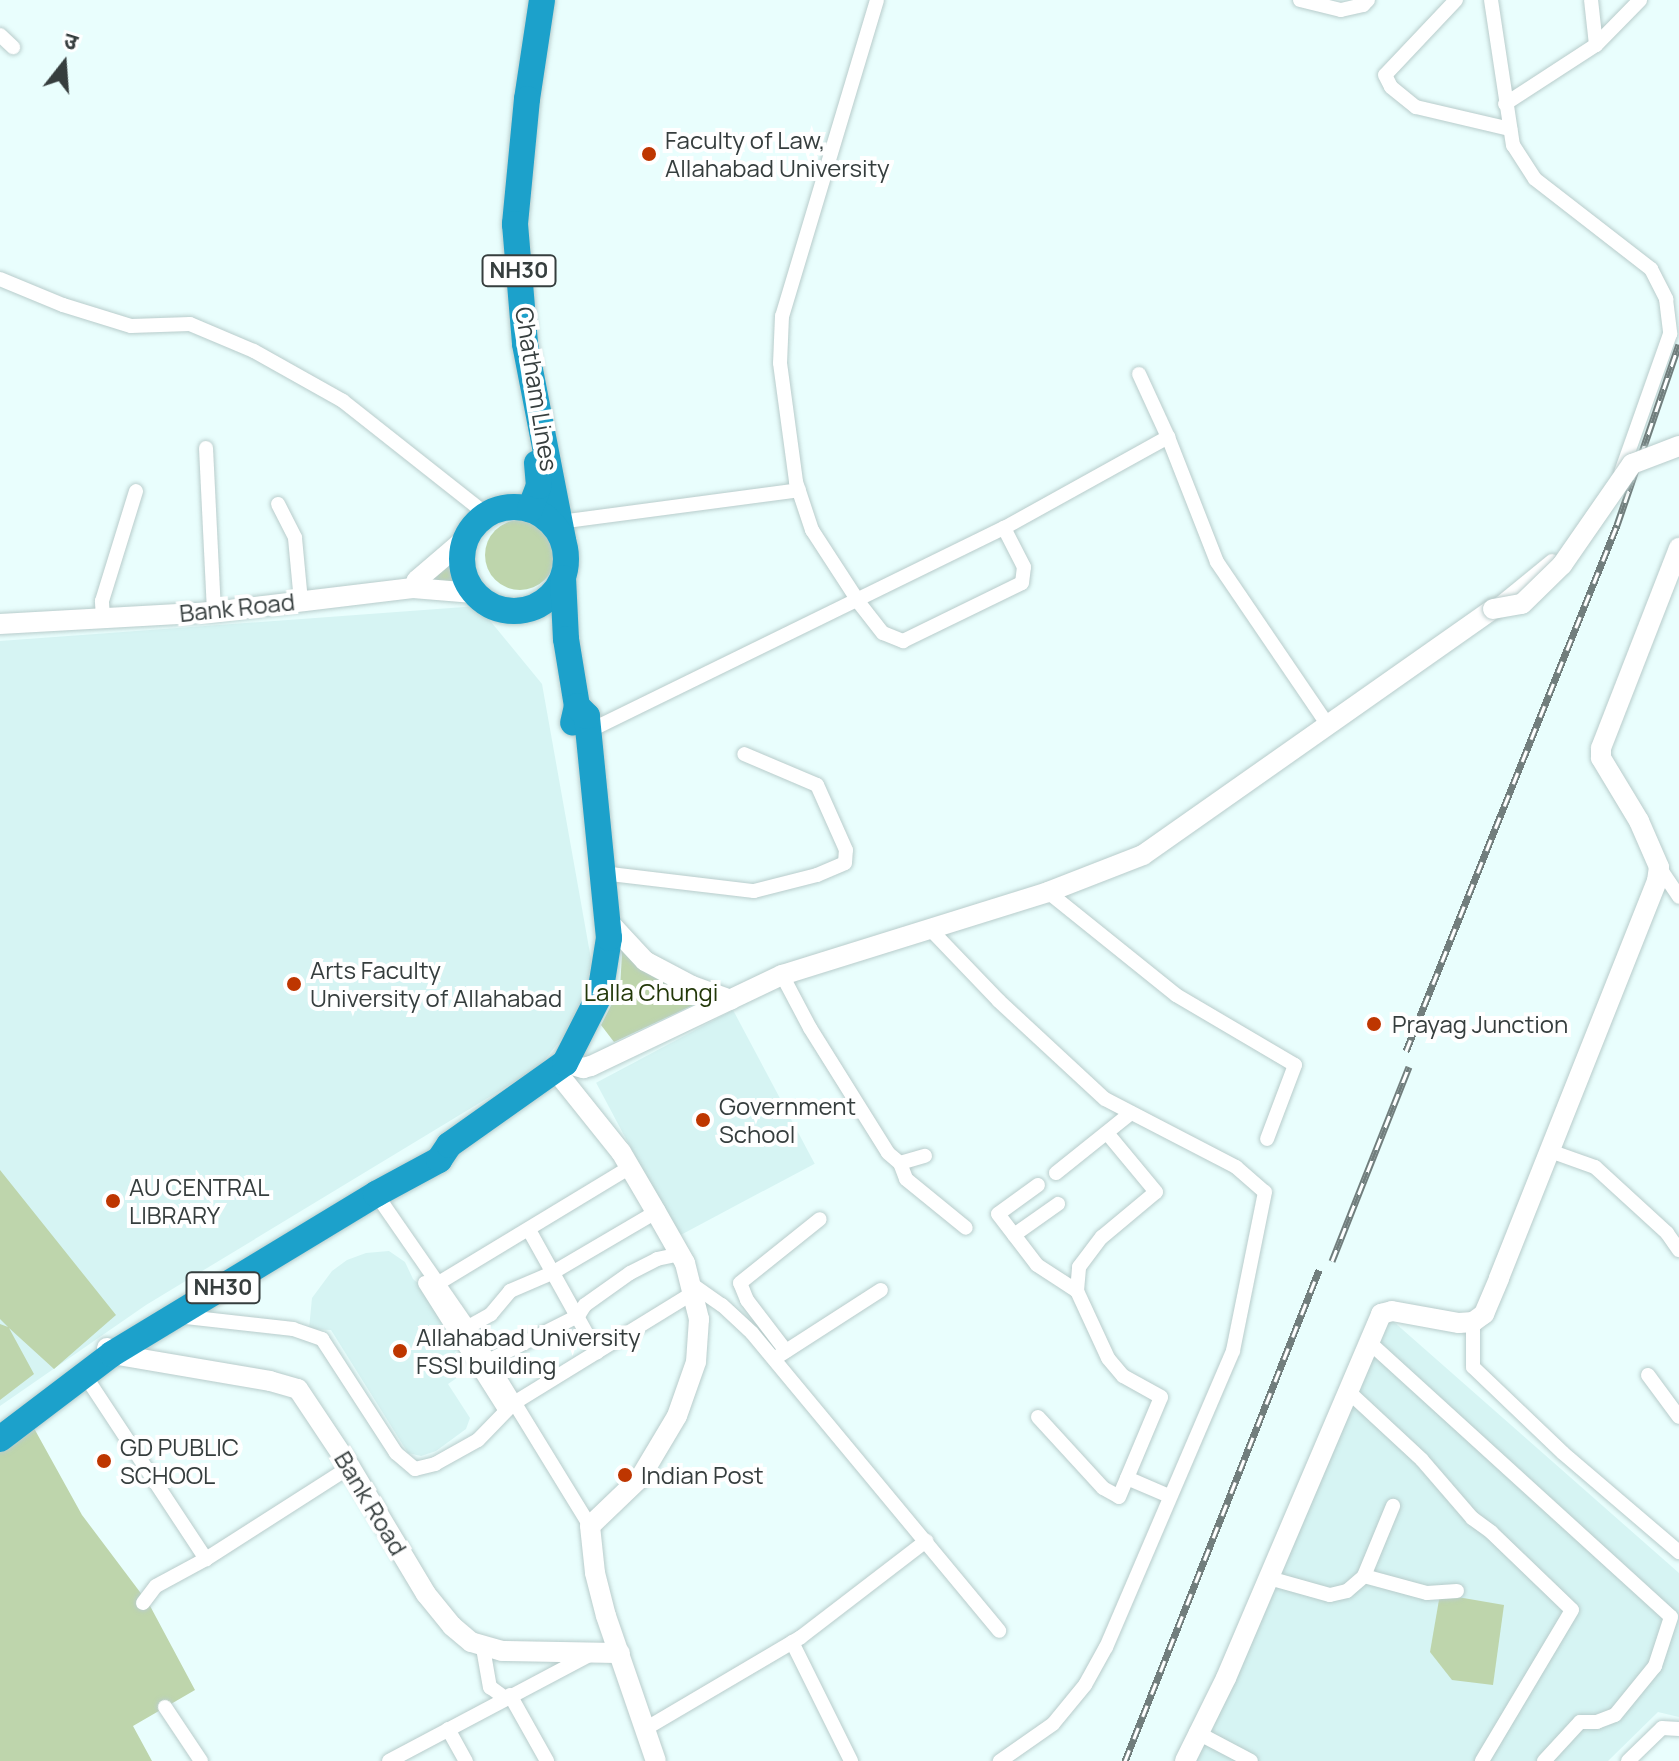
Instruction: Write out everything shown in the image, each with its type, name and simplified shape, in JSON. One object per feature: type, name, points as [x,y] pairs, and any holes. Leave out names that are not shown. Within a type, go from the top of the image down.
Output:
[{"type":"highway","name":"Chatham Lines","points":[[525,0],[505,173],[504,250],[512,334],[539,475],[539,486],[530,509]]},
{"type":"highway","name":"Chatham Lines","points":[[542,0],[527,99],[515,224],[525,344],[566,552],[563,578],[566,639],[577,706],[573,718],[594,937],[605,949],[609,938],[589,731],[587,716],[577,706]]},
{"type":"highway","points":[[561,531],[530,509],[500,508],[486,514],[465,539],[461,567],[474,593],[488,605],[505,611],[523,611],[540,605],[554,594],[563,578]]},
{"type":"highway","name":"NH30","points":[[0,1439],[84,1374],[108,1349],[176,1316],[376,1194],[439,1160],[449,1145],[560,1067],[600,994],[605,949]]},
{"type":"highway","points":[[0,1421],[50,1380],[108,1349],[162,1305],[430,1147],[449,1145]]},
{"type":"street","points":[[877,0],[782,316],[780,363],[799,490],[812,530],[857,600],[883,633],[903,641],[1022,583],[1024,567],[1004,528]]},
{"type":"street","points":[[1300,0],[1341,10],[1363,5],[1368,0]]},
{"type":"street","points":[[1456,0],[1385,75],[1391,87],[1416,107],[1510,129]]},
{"type":"street","points":[[560,1067],[591,1066],[782,975],[1048,892],[1143,855],[1493,609],[1544,570],[1587,523],[1622,471],[1670,334],[1666,299],[1651,269],[1535,179],[1513,145],[1491,0]]},
{"type":"street","points":[[1591,0],[1596,45]]},
{"type":"street","points":[[1505,104],[1596,45],[1640,0]]},
{"type":"street","points":[[0,35],[13,47]]},
{"type":"street","points":[[0,279],[63,305],[131,326],[190,324],[254,351],[343,401],[486,514]]},
{"type":"street","points":[[1139,374],[1168,437],[1217,562],[1327,724]]},
{"type":"street","points":[[589,731],[1004,528],[1168,437]]},
{"type":"street","points":[[1493,609],[1522,604],[1562,565],[1632,464],[1679,446]]},
{"type":"street","points":[[206,448],[214,612]]},
{"type":"street","points":[[561,531],[799,490]]},
{"type":"street","points":[[103,617],[102,601],[136,491]]},
{"type":"street","points":[[278,504],[295,538],[301,601]]},
{"type":"street","points":[[413,588],[417,580],[465,539]]},
{"type":"street","points":[[1679,548],[1601,748],[1601,758],[1639,821],[1659,867],[1679,897]]},
{"type":"street","name":"Bank Road","points":[[0,624],[214,612],[413,588],[474,593]]},
{"type":"street","points":[[602,873],[754,891],[817,875],[845,863],[846,850],[817,785],[744,754]]},
{"type":"street","points":[[1185,1761],[1196,1732],[1226,1678],[1350,1393],[1350,1385],[1381,1314],[1392,1311],[1459,1323],[1473,1322],[1484,1314],[1640,928],[1659,867]]},
{"type":"street","points":[[1048,892],[1176,995],[1295,1065],[1267,1139]]},
{"type":"street","points":[[606,918],[645,961],[692,986],[731,1000]]},
{"type":"street","points":[[930,929],[999,1001],[1105,1099],[1236,1167],[1265,1192],[1233,1351],[1106,1647],[1085,1685],[1053,1724],[1000,1761]]},
{"type":"street","points":[[782,975],[867,1121],[888,1153],[900,1163],[906,1179],[966,1228]]},
{"type":"street","points":[[560,1067],[630,1167],[680,1254],[699,1319],[696,1362],[677,1416],[640,1478],[590,1526]]},
{"type":"street","points":[[1056,1173],[1131,1113]]},
{"type":"street","points":[[1038,1417],[1103,1488],[1119,1497],[1161,1397],[1123,1376],[1108,1358],[1077,1291],[1079,1267],[1102,1237],[1156,1192],[1107,1133]]},
{"type":"street","points":[[1550,1151],[1595,1167],[1667,1233],[1679,1250]]},
{"type":"street","points":[[900,1163],[925,1156]]},
{"type":"street","points":[[437,1284],[630,1167]]},
{"type":"street","points":[[1038,1185],[998,1214],[1037,1265],[1077,1291]]},
{"type":"street","points":[[376,1194],[468,1327],[510,1407]]},
{"type":"street","points":[[1014,1235],[1058,1204]]},
{"type":"street","points":[[468,1327],[491,1314],[510,1291],[552,1273],[656,1212]]},
{"type":"street","points":[[820,1219],[740,1283],[747,1300],[780,1355],[999,1631]]},
{"type":"street","points":[[392,1230],[590,1526],[595,1573],[656,1761]]},
{"type":"street","points":[[529,1230],[597,1352]]},
{"type":"street","points":[[488,1361],[578,1316],[585,1305],[630,1273],[657,1259],[680,1254]]},
{"type":"street","points":[[176,1316],[293,1329],[322,1339],[396,1453],[415,1469],[435,1464],[478,1440],[510,1407],[691,1288]]},
{"type":"street","points":[[691,1288],[722,1305],[780,1355]]},
{"type":"street","points":[[780,1355],[881,1290]]},
{"type":"street","points":[[1473,1322],[1473,1367],[1563,1453],[1679,1552]]},
{"type":"street","points":[[1369,1342],[1671,1617],[1655,1666],[1615,1715],[1597,1722],[1580,1722],[1544,1761]]},
{"type":"street","name":"Bank Road","points":[[108,1349],[298,1389],[350,1467],[426,1594],[452,1626],[483,1648]]},
{"type":"street","points":[[84,1374],[206,1559]]},
{"type":"street","points":[[1648,1375],[1679,1417]]},
{"type":"street","points":[[1350,1393],[1422,1460],[1472,1518],[1491,1532],[1572,1610],[1482,1761]]},
{"type":"street","points":[[143,1603],[156,1586],[206,1559],[350,1467]]},
{"type":"street","points":[[1127,1478],[1169,1496]]},
{"type":"street","points":[[1269,1578],[1330,1595],[1347,1591],[1364,1576],[1393,1506]]},
{"type":"street","points":[[645,1729],[792,1642],[926,1541]]},
{"type":"street","points":[[1364,1576],[1427,1593],[1457,1591]]},
{"type":"street","points":[[792,1642],[851,1761]]},
{"type":"street","points":[[547,1761],[507,1696],[490,1687],[483,1648],[590,1655],[620,1653]]},
{"type":"street","points":[[389,1761],[407,1757],[448,1729],[507,1696],[590,1655]]},
{"type":"street","points":[[165,1707],[201,1761]]},
{"type":"street","points":[[1628,1761],[1662,1728],[1679,1729]]},
{"type":"street","points":[[448,1729],[466,1761]]},
{"type":"street","points":[[1196,1732],[1251,1761]]},
{"type":"shaded area","name":"Arts Faculty University of Allahabad","points":[[478,606],[542,684],[591,959],[586,1008],[539,1067],[146,1305],[0,1406],[0,641]]},
{"type":"shaded area","points":[[733,1010],[815,1164],[678,1236],[596,1083]]},
{"type":"shaded area","name":"Allahabad University FSSI building","points":[[389,1251],[405,1262],[413,1279],[425,1289],[461,1345],[450,1358],[461,1375],[448,1384],[470,1418],[466,1429],[436,1451],[421,1456],[408,1453],[331,1330],[309,1329],[312,1298],[332,1271],[347,1260],[366,1253]]},
{"type":"shaded area","points":[[1386,1315],[1679,1573],[1679,1717],[1658,1712],[1608,1761],[1196,1761],[1372,1330]]},
{"type":"green space","points":[[520,520],[545,530],[555,555],[545,580],[520,590],[495,580],[485,555],[495,530]]},
{"type":"green space","points":[[457,553],[463,583],[423,589]]},
{"type":"green space","name":"Lalla Chungi","points":[[623,937],[721,992],[614,1042],[601,1025],[620,988]]},
{"type":"green space","points":[[0,1170],[116,1315],[54,1369],[9,1328],[34,1374],[0,1400],[0,1324],[8,1327],[0,1319]]},
{"type":"green space","points":[[30,1421],[82,1515],[149,1604],[195,1690],[133,1726],[152,1761],[0,1761],[0,1437]]},
{"type":"green space","points":[[1440,1594],[1504,1605],[1493,1685],[1452,1680],[1430,1652]]},
{"type":"railway","points":[[1406,1051],[1617,525],[1679,344]]},
{"type":"railway","points":[[1332,1261],[1409,1067]]},
{"type":"railway","points":[[1125,1761],[1319,1270]]},
{"type":"place","name":"Faculty of Law, Allahabad University","points":[[649,154]]},
{"type":"place","name":"Arts Faculty University of Allahabad","points":[[294,984]]},
{"type":"place","name":"Prayag Junction","points":[[1374,1024]]},
{"type":"place","name":"Government School","points":[[703,1120]]},
{"type":"place","name":"AU CENTRAL LIBRARY","points":[[113,1201]]},
{"type":"place","name":"Allahabad University FSSI building","points":[[400,1351]]},
{"type":"place","name":"GD PUBLIC SCHOOL","points":[[104,1461]]},
{"type":"place","name":"Indian Post","points":[[625,1475]]}]
